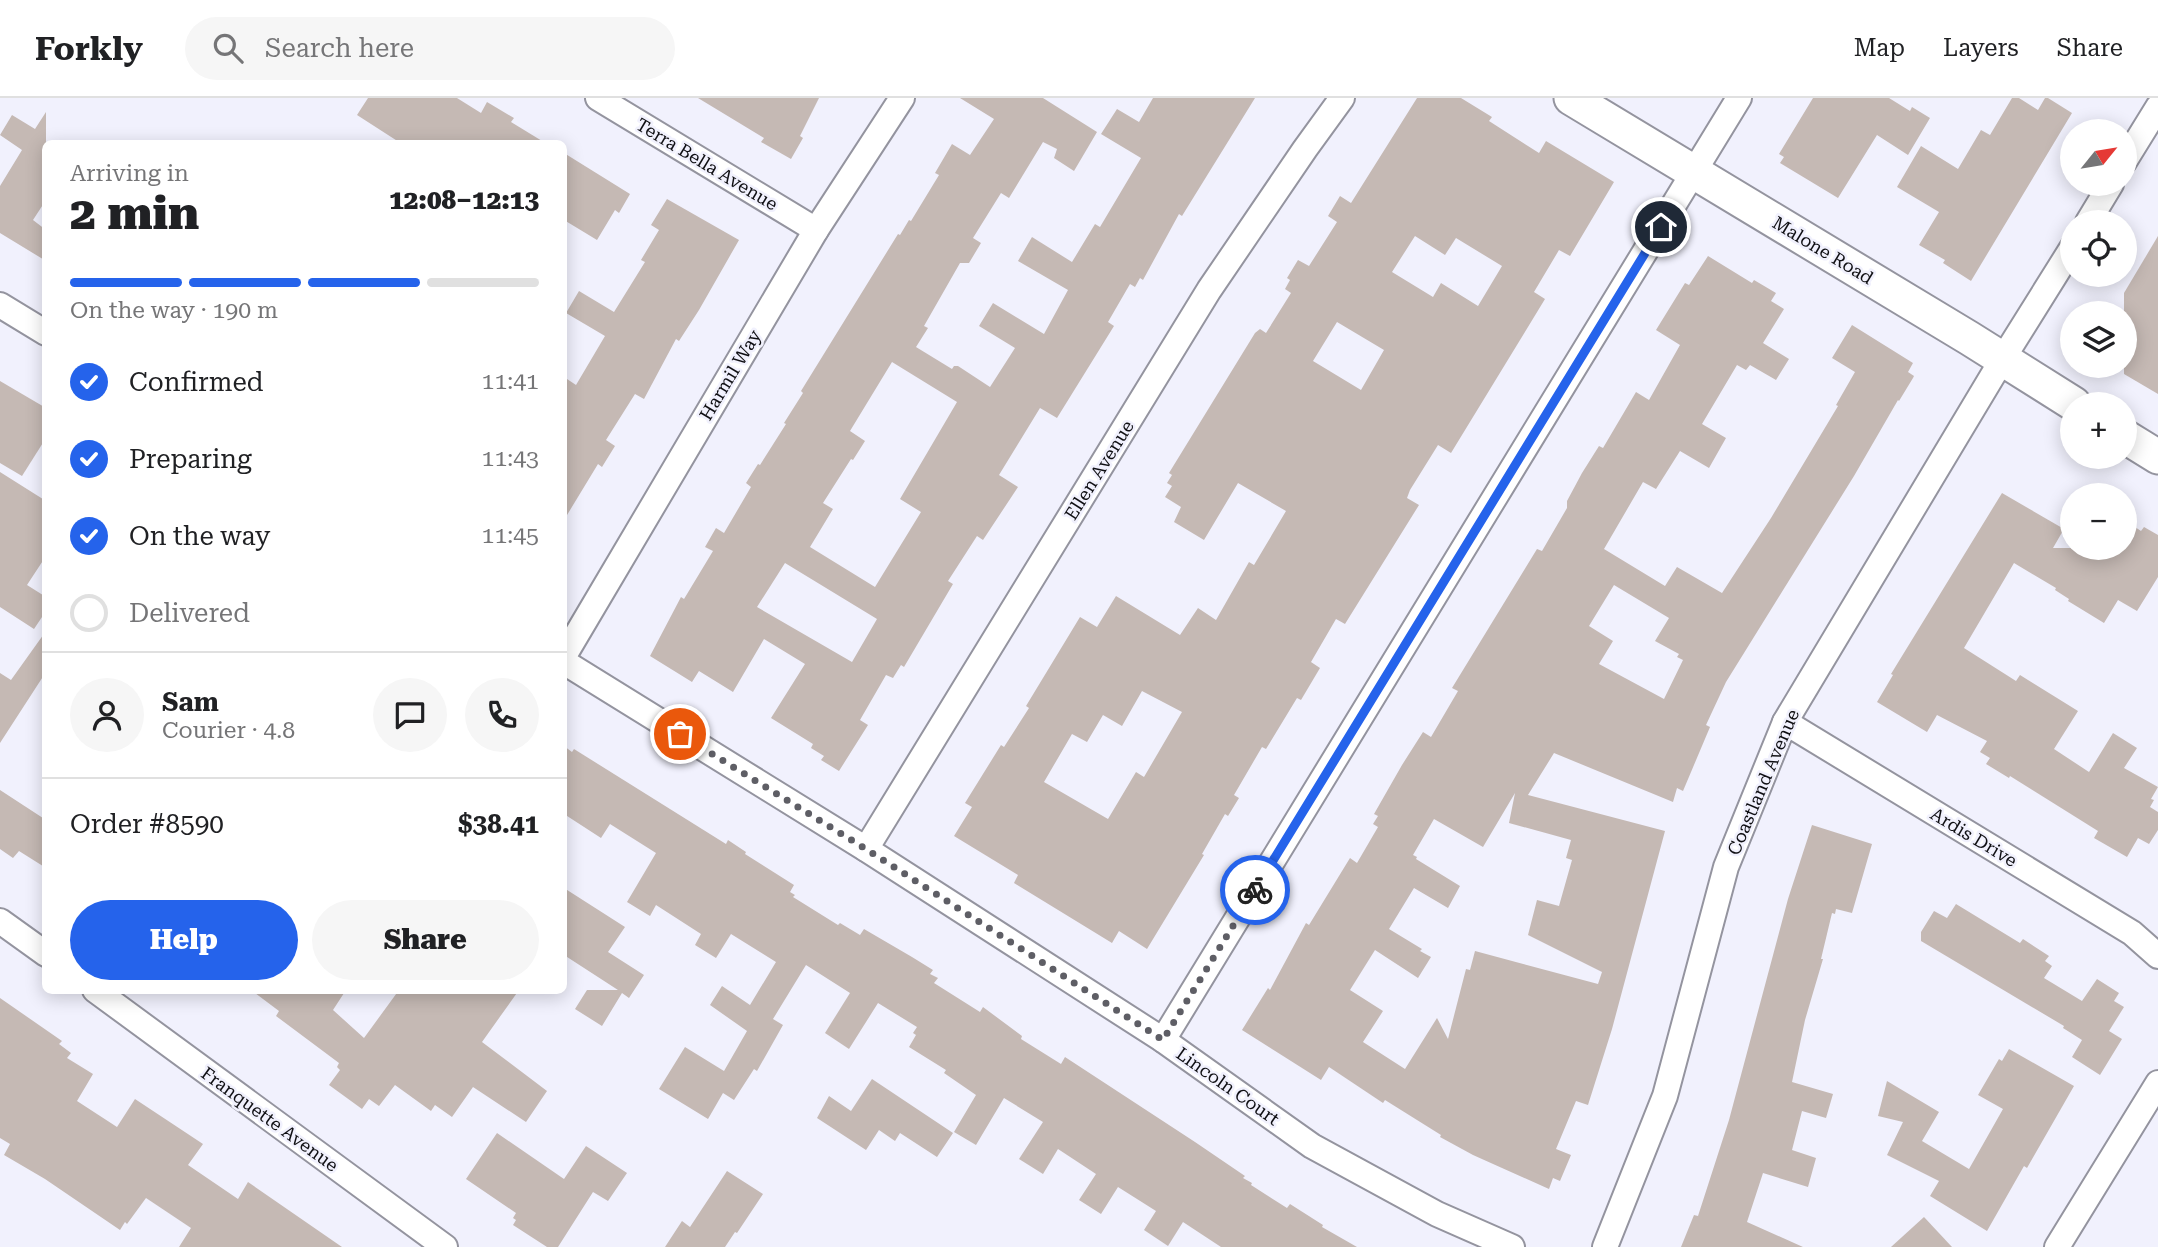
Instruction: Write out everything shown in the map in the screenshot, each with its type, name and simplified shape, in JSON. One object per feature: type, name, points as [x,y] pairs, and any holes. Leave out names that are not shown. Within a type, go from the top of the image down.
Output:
[{"type":"street","name":"Terra Bella Avenue","points":[[598,98],[816,230]]},
{"type":"street","name":"Harmil Way","points":[[567,651],[816,230],[902,98]]},
{"type":"street","name":"Ellen Avenue","points":[[866,849],[1209,290],[1342,98]]},
{"type":"street","name":"Malone Road","points":[[1571,98],[2060,395]]},
{"type":"street","points":[[1163,1040],[1740,98]]},
{"type":"street","points":[[2137,141],[2158,107]]},
{"type":"street","name":"Coastland Avenue","points":[[1605,1247],[1665,1096],[1726,867],[1785,722],[2060,267]]},
{"type":"street","points":[[0,305],[42,331]]},
{"type":"street","points":[[2137,444],[2158,457]]},
{"type":"street","name":"Lincoln Court","points":[[567,664],[866,849],[1163,1040],[1312,1146],[1437,1214],[1511,1247]]},
{"type":"street","name":"Ardis Drive","points":[[1785,722],[2132,933],[2158,956]]},
{"type":"street","points":[[0,921],[42,951]]},
{"type":"street","name":"Franquette Avenue","points":[[100,994],[445,1247]]},
{"type":"street","points":[[2057,1247],[2158,1083]]},
{"type":"building","points":[[368,98],[457,98],[481,113],[487,102],[514,118],[511,122],[540,140],[396,140],[357,115]]},
{"type":"building","points":[[698,98],[819,98],[800,136],[803,138],[791,159],[761,142],[764,138]]},
{"type":"building","points":[[960,98],[1043,98],[1097,132],[1074,171],[1054,158],[1057,149],[1043,142],[1009,198],[1001,193],[973,238],[981,243],[969,263],[960,263],[924,326],[928,328],[916,347],[952,369],[958,366],[990,387],[1015,348],[979,326],[993,303],[1044,334],[1068,290],[1018,261],[1032,237],[1072,262],[1095,224],[1100,227],[1141,158],[1101,134],[1117,109],[1139,122],[1153,98],[1255,98],[1182,216],[1179,214],[1143,280],[1140,278],[1135,287],[1130,284],[1108,322],[1114,326],[1057,418],[1040,408],[999,475],[1018,487],[983,540],[977,536],[948,581],[953,584],[904,667],[901,665],[893,678],[886,675],[860,720],[868,725],[839,771],[821,760],[824,756],[811,748],[813,744],[771,718],[805,664],[764,639],[733,692],[699,671],[692,682],[650,656],[681,597],[684,599],[713,551],[705,547],[716,528],[724,533],[751,487],[746,483],[786,424],[784,423],[803,393],[801,391],[898,234],[900,235],[909,220],[911,221],[939,175],[935,173],[952,144],[970,155],[994,119]],"holes":[[[892,362],[957,402],[900,499],[921,512],[875,587],[810,547],[833,509],[823,503],[865,441],[850,431]],[[785,563],[877,619],[852,662],[757,607]]]},
{"type":"building","points":[[1417,98],[1461,98],[1492,117],[1489,121],[1539,153],[1546,141],[1614,182],[1570,256],[1559,250],[1534,292],[1545,299],[1451,453],[1438,445],[1410,490],[1407,498],[1419,505],[1345,624],[1336,619],[1311,662],[1320,668],[1301,700],[1297,698],[1266,749],[1262,747],[1234,795],[1239,798],[1228,816],[1225,814],[1202,854],[1204,855],[1147,949],[1119,931],[1112,943],[1014,883],[1018,875],[954,836],[972,807],[965,803],[1001,745],[1004,747],[1029,708],[1026,706],[1080,617],[1097,627],[1116,596],[1180,635],[1198,608],[1216,620],[1249,562],[1254,565],[1286,511],[1238,483],[1204,540],[1174,522],[1181,507],[1165,497],[1172,486],[1167,483],[1172,475],[1169,473],[1255,333],[1260,329],[1266,333],[1291,293],[1285,289],[1290,280],[1287,278],[1298,260],[1309,266],[1337,222],[1328,216],[1340,196],[1351,203]],"holes":[[[1415,236],[1445,255],[1456,238],[1502,266],[1478,306],[1441,283],[1433,297],[1392,272]],[[1337,322],[1384,350],[1361,390],[1313,361]],[[1142,691],[1182,712],[1144,777],[1136,772],[1108,819],[1044,782],[1072,734],[1087,742],[1103,715],[1122,726]]]},
{"type":"building","points":[[1813,98],[1889,98],[1910,111],[1912,107],[1930,118],[1908,155],[1877,135],[1838,198],[1780,163],[1784,157],[1779,154]]},
{"type":"building","points":[[2012,98],[2019,98],[2038,110],[2045,98],[2048,98],[2072,113],[2068,119],[2060,119],[2060,133],[1971,281],[1943,263],[1945,260],[1919,245],[1939,212],[1897,187],[1921,146],[1958,169],[1981,130],[1990,135]]},
{"type":"building","points":[[46,112],[46,140],[42,140],[42,206],[33,220],[42,227],[42,259],[0,233],[0,186],[22,150],[0,135],[12,115],[35,129]]},
{"type":"building","points":[[567,155],[630,194],[619,213],[615,210],[597,240],[567,222]]},
{"type":"building","points":[[667,199],[739,240],[699,310],[679,341],[676,339],[644,399],[635,394],[606,440],[615,446],[602,467],[598,464],[567,515],[567,379],[576,385],[605,336],[567,311],[579,291],[614,312],[645,262],[641,260],[659,230],[651,225]]},
{"type":"building","points":[[2158,236],[2158,394],[2131,378],[2137,378],[2137,301],[2124,301],[2124,293],[2128,287],[2137,287],[2137,271]]},
{"type":"building","points":[[1708,256],[1752,283],[1754,280],[1776,293],[1771,301],[1784,309],[1763,343],[1789,359],[1776,380],[1750,365],[1746,370],[1737,365],[1702,424],[1726,438],[1709,468],[1680,451],[1656,489],[1643,482],[1604,549],[1665,586],[1677,567],[1722,593],[1771,518],[1838,406],[1836,405],[1855,372],[1832,358],[1852,325],[1913,363],[1908,372],[1914,376],[1726,682],[1706,725],[1710,727],[1683,791],[1677,788],[1673,802],[1554,753],[1528,795],[1665,831],[1612,1029],[1588,1105],[1576,1101],[1556,1149],[1571,1155],[1560,1181],[1553,1178],[1549,1189],[1440,1137],[1441,1135],[1385,1100],[1383,1103],[1329,1067],[1321,1080],[1242,1030],[1268,988],[1270,990],[1306,923],[1309,925],[1350,858],[1357,863],[1378,827],[1373,824],[1378,816],[1374,814],[1402,765],[1423,732],[1431,737],[1458,691],[1452,688],[1537,549],[1542,551],[1599,446],[1603,448],[1636,392],[1649,400],[1680,345],[1656,330],[1685,283],[1689,285]],"holes":[[[1614,585],[1669,618],[1655,641],[1679,654],[1677,657],[1683,660],[1664,699],[1599,664],[1613,641],[1589,626]],[[1515,793],[1509,823],[1571,840],[1566,858],[1572,860],[1559,906],[1537,900],[1528,935],[1602,972],[1598,984],[1475,951],[1470,970],[1466,969],[1448,1039],[1437,1018],[1405,1069],[1363,1042],[1383,1011],[1350,990],[1375,950],[1418,978],[1431,957],[1389,929],[1414,888],[1448,908],[1460,886],[1413,855],[1434,819],[1483,847]]]},
{"type":"building","points":[[0,381],[42,406],[42,444],[22,476],[0,463]]},
{"type":"building","points":[[0,472],[42,498],[42,562],[27,585],[42,594],[42,617],[34,629],[0,607]]},
{"type":"building","points":[[2002,493],[2060,527],[2060,536],[2053,548],[2060,548],[2060,560],[2137,560],[2137,528],[2141,531],[2144,527],[2158,535],[2158,577],[2137,611],[2118,600],[2104,623],[2068,601],[2056,588],[2014,563],[1964,648],[2016,681],[2020,675],[2078,711],[2054,749],[2089,772],[2113,733],[2137,748],[2124,768],[2158,787],[2150,807],[2158,812],[2158,830],[2149,844],[2138,838],[2127,857],[2094,838],[2098,831],[1986,764],[1990,758],[1980,752],[1987,741],[1937,715],[1927,732],[1877,702],[1893,675],[1891,674]]},
{"type":"building","points":[[42,637],[42,678],[0,743],[0,673],[11,680]]},
{"type":"building","points":[[567,748],[572,752],[574,749],[726,844],[728,840],[794,885],[790,892],[795,895],[793,897],[838,925],[840,923],[860,935],[864,929],[933,970],[930,974],[938,978],[934,983],[980,1012],[983,1007],[1022,1036],[1021,1039],[1061,1064],[1065,1057],[1245,1176],[1243,1178],[1252,1183],[1251,1185],[1287,1208],[1290,1204],[1357,1247],[1221,1247],[1183,1222],[1168,1246],[1144,1230],[1156,1211],[1118,1187],[1101,1214],[1079,1200],[1096,1174],[1058,1149],[1043,1174],[1019,1159],[1043,1122],[1004,1098],[976,1145],[954,1132],[976,1095],[944,1073],[946,1070],[909,1047],[917,1027],[878,1003],[849,1049],[825,1033],[850,993],[806,965],[773,1019],[783,1025],[757,1071],[754,1069],[734,1100],[723,1093],[708,1119],[659,1089],[685,1047],[724,1071],[747,1031],[710,1005],[722,986],[750,1005],[776,962],[731,934],[716,958],[695,945],[701,934],[656,905],[650,916],[627,902],[656,853],[610,824],[601,838],[567,816]]},
{"type":"building","points":[[0,790],[42,817],[42,865],[19,851],[13,858],[0,849]]},
{"type":"building","points":[[1812,825],[1872,844],[1852,913],[1836,909],[1835,914],[1832,913],[1792,1082],[1833,1094],[1826,1118],[1802,1111],[1792,1150],[1816,1158],[1808,1187],[1763,1173],[1747,1222],[1803,1247],[1681,1247],[1694,1215],[1698,1216],[1729,1120],[1788,899]]},
{"type":"building","points":[[567,890],[625,927],[608,952],[644,975],[629,998],[622,993],[602,1026],[575,1009],[587,990],[618,990],[567,957]]},
{"type":"building","points":[[1956,904],[2020,943],[2023,939],[2049,956],[2045,961],[2052,966],[2044,978],[2082,1001],[2097,979],[2119,993],[2114,1001],[2124,1007],[2109,1031],[2122,1039],[2100,1075],[2072,1057],[2082,1040],[2063,1028],[2064,1026],[1921,941],[1921,932],[1934,911],[1947,918]]},
{"type":"building","points":[[256,994],[343,994],[333,1010],[364,1038],[396,994],[516,994],[482,1042],[547,1091],[526,1122],[473,1087],[452,1117],[435,1105],[431,1111],[395,1085],[379,1106],[369,1099],[362,1109],[329,1085],[340,1070],[337,1067],[339,1063],[276,1016],[279,1011]]},
{"type":"building","points":[[0,998],[62,1041],[59,1044],[71,1053],[67,1058],[93,1074],[77,1101],[117,1127],[135,1099],[203,1144],[188,1165],[238,1199],[248,1182],[342,1247],[179,1247],[191,1228],[146,1198],[120,1230],[45,1179],[4,1155],[10,1144],[0,1138]]},
{"type":"building","points":[[2009,1049],[2074,1086],[1987,1231],[1930,1196],[1939,1181],[1887,1155],[1903,1122],[1878,1116],[1887,1081],[1939,1112],[1922,1141],[1969,1169],[2003,1109],[1978,1095],[1999,1059],[2002,1061]]},
{"type":"building","points":[[872,1079],[953,1133],[937,1157],[900,1133],[895,1141],[879,1130],[866,1150],[817,1118],[829,1096],[851,1111]]},
{"type":"building","points":[[497,1133],[564,1179],[586,1146],[627,1173],[608,1201],[593,1192],[558,1247],[547,1247],[513,1225],[516,1213],[466,1179]]},
{"type":"building","points":[[727,1171],[763,1194],[737,1233],[735,1232],[725,1247],[665,1247],[682,1221],[690,1227]]},
{"type":"building","points":[[1924,1217],[1952,1247],[1891,1247]]},
{"type":"way so far","points":[[680,734],[866,849],[1163,1040],[1255,890]]},
{"type":"route","points":[[1255,890],[1661,227]]}]
